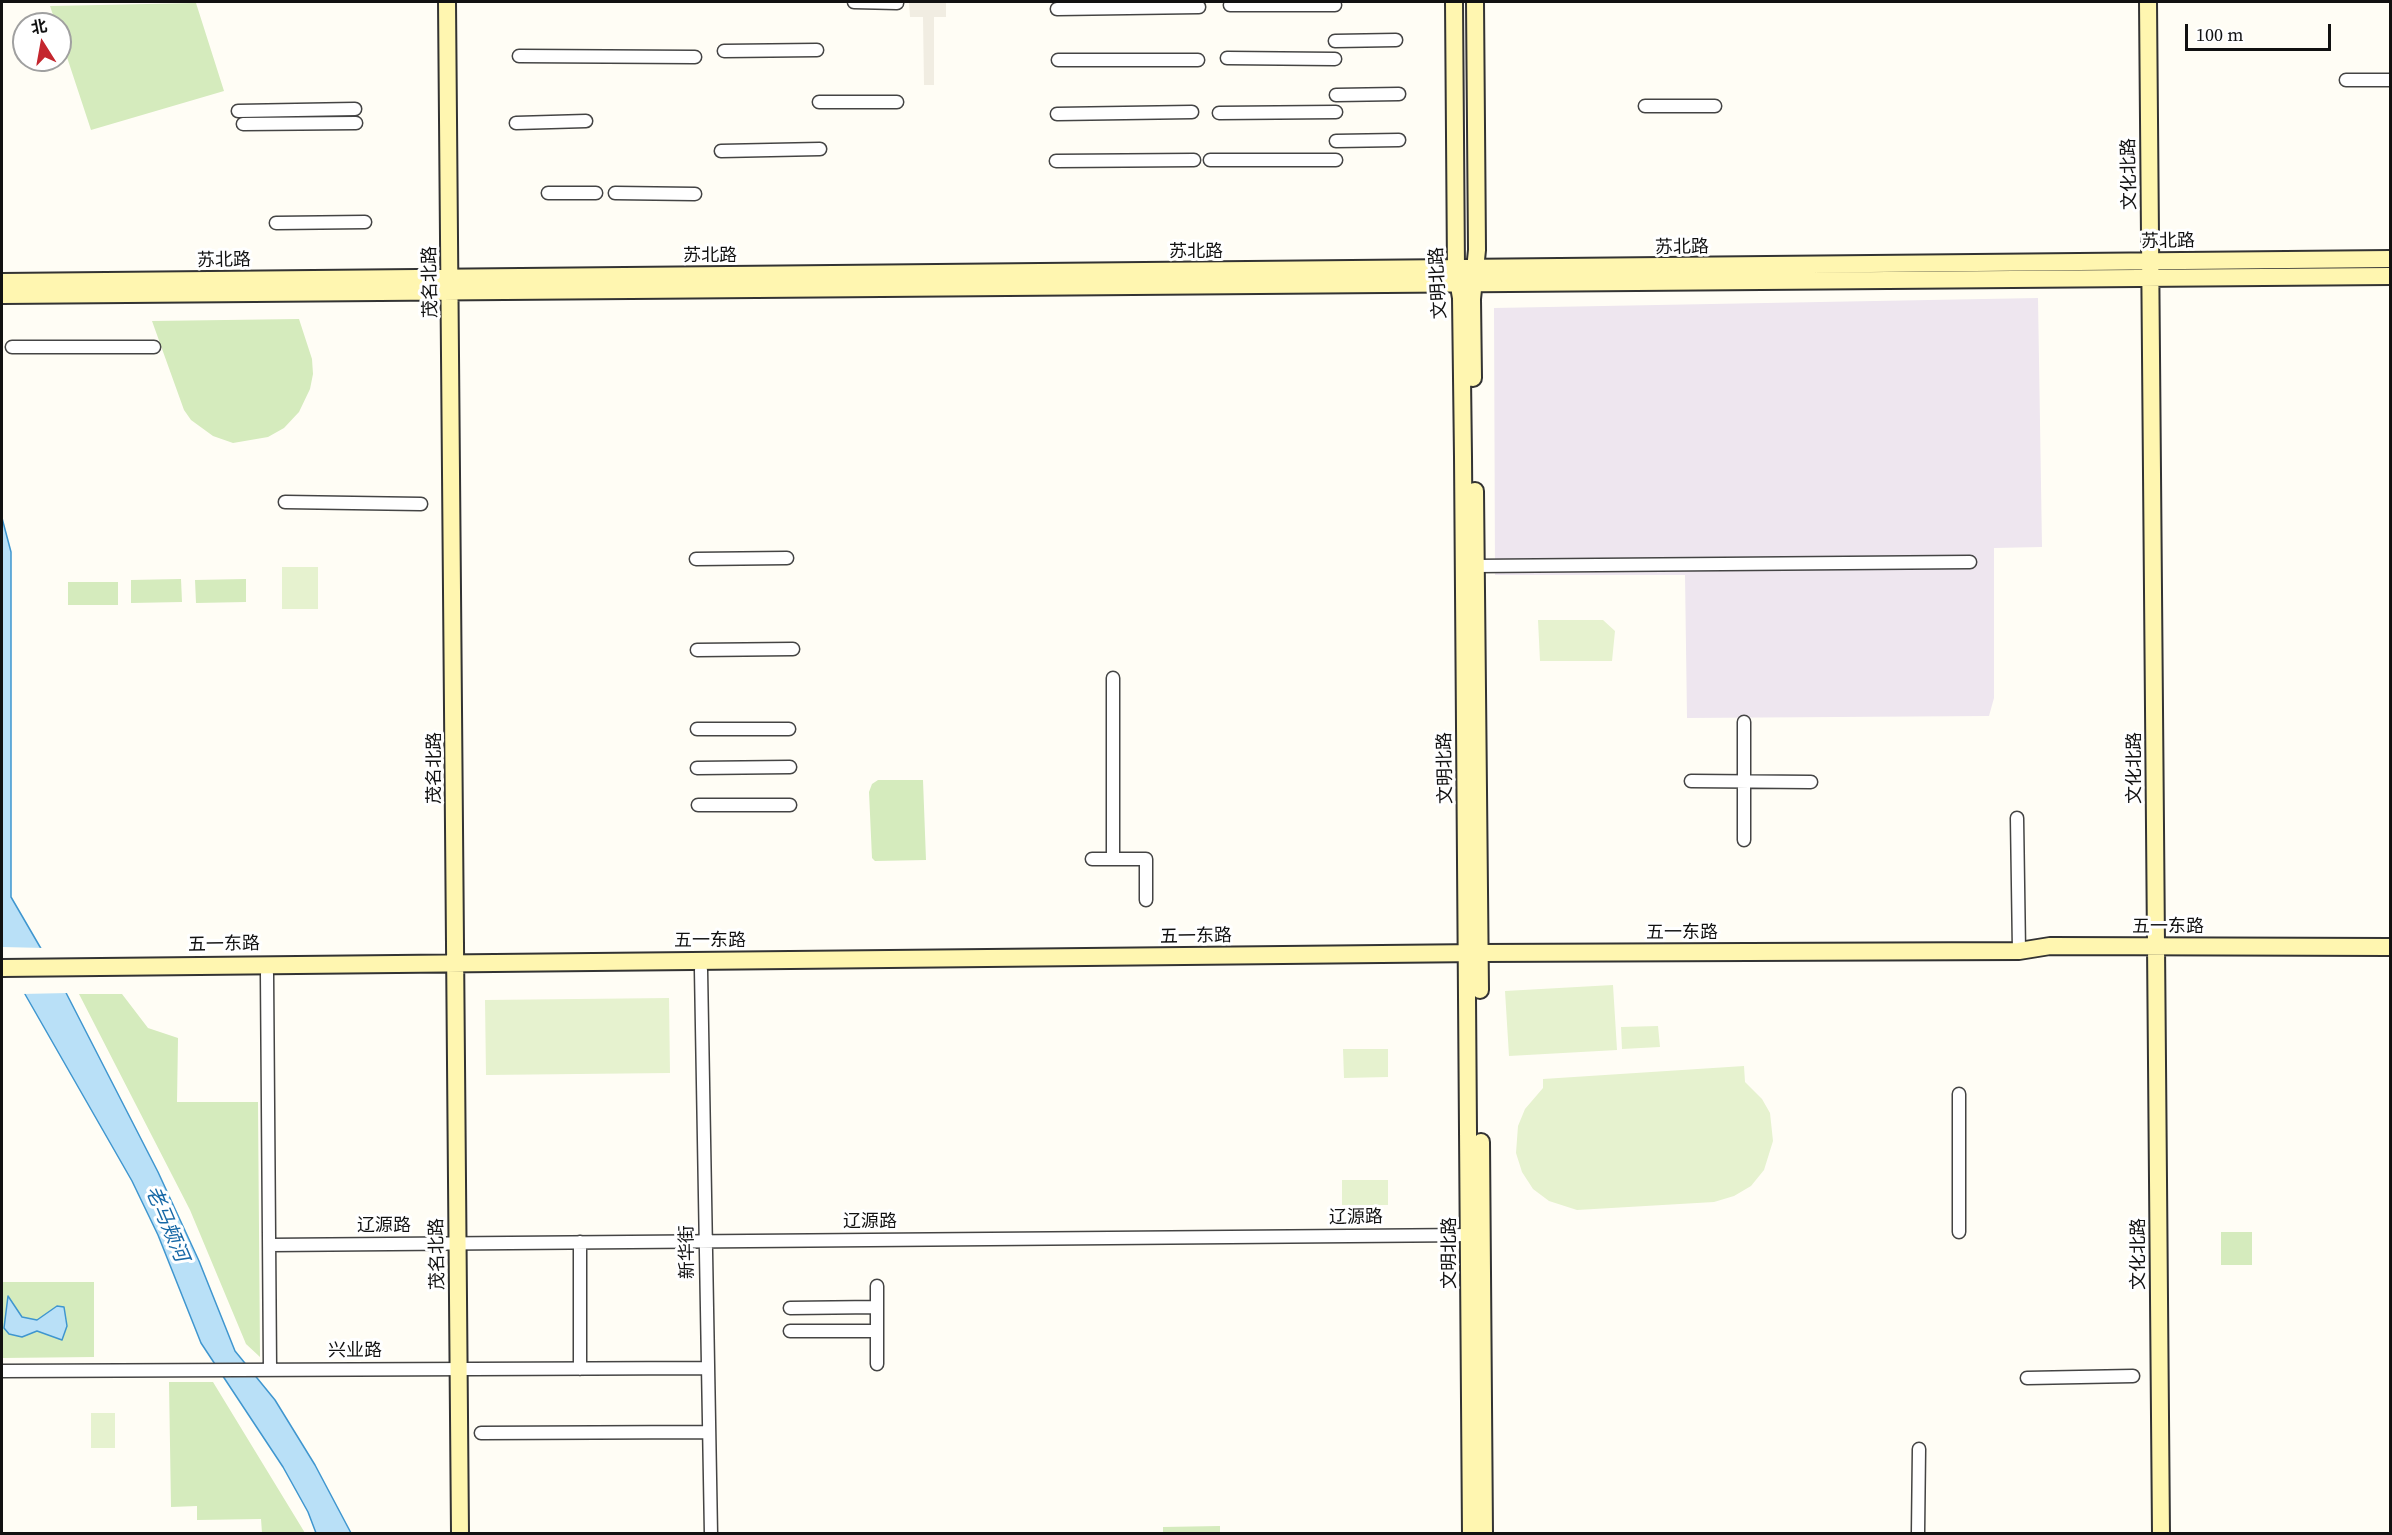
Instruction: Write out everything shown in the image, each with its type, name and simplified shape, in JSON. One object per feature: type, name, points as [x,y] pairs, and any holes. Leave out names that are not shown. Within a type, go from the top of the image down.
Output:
[{"type":"street","name":"茂名北路","points":[[447,2],[460,1533]]},
{"type":"street","points":[[854,2],[897,3]]},
{"type":"street","name":"文明北路","points":[[1454,2],[1475,566],[1474,958],[1470,1235],[1471,1533]]},
{"type":"street","name":"文明北路","points":[[1475,2],[1477,250],[1466,276],[1484,1533]]},
{"type":"street","name":"文化北路","points":[[2148,2],[2155,270],[2161,952],[2170,1533]]},
{"type":"street","name":"文化北路","points":[[2155,270],[2158,2]]},
{"type":"street","points":[[1230,5],[1335,4]]},
{"type":"street","points":[[1057,9],[1199,7]]},
{"type":"street","points":[[1335,41],[1396,40]]},
{"type":"street","points":[[724,51],[817,50]]},
{"type":"street","points":[[519,56],[695,57]]},
{"type":"street","points":[[1227,58],[1335,59]]},
{"type":"street","points":[[1058,60],[1198,60]]},
{"type":"street","points":[[2346,81],[2391,80]]},
{"type":"street","points":[[1336,95],[1399,94]]},
{"type":"street","points":[[819,102],[897,102]]},
{"type":"street","points":[[1645,105],[1716,106]]},
{"type":"street","points":[[238,111],[355,110]]},
{"type":"street","points":[[1057,114],[1192,112]]},
{"type":"street","points":[[1219,113],[1336,112]]},
{"type":"street","points":[[516,123],[586,121]]},
{"type":"street","points":[[243,124],[356,123]]},
{"type":"street","points":[[1336,141],[1399,140]]},
{"type":"street","points":[[721,151],[820,149]]},
{"type":"street","points":[[1056,161],[1194,160]]},
{"type":"street","points":[[1210,160],[1336,160]]},
{"type":"street","points":[[548,192],[596,193]]},
{"type":"street","points":[[615,193],[695,194]]},
{"type":"street","points":[[276,224],[365,222]]},
{"type":"street","name":"苏北路","points":[[2155,270],[2391,259]]},
{"type":"street","name":"苏北路","points":[[2,295],[450,285],[2155,270],[2391,276]]},
{"type":"street","name":"苏北路","points":[[2,282],[450,285]]},
{"type":"street","points":[[12,347],[154,347]]},
{"type":"street","points":[[285,502],[421,504]]},
{"type":"street","points":[[696,559],[787,558]]},
{"type":"street","points":[[1475,566],[1970,562]]},
{"type":"street","points":[[697,650],[793,649]]},
{"type":"street","points":[[1113,678],[1113,858]]},
{"type":"street","points":[[1744,722],[1744,840]]},
{"type":"street","points":[[697,729],[789,729]]},
{"type":"street","points":[[697,768],[790,767]]},
{"type":"street","points":[[1691,781],[1811,782]]},
{"type":"street","points":[[698,805],[790,805]]},
{"type":"street","points":[[2017,818],[2019,951]]},
{"type":"street","points":[[1092,859],[1146,859],[1146,900]]},
{"type":"street","name":"五一东路","points":[[64,970],[267,974],[456,968],[701,970],[2019,951],[2050,946],[2161,952],[2391,957]]},
{"type":"street","name":"五一东路","points":[[4,972],[2161,952],[2391,947]]},
{"type":"street","name":"文化北路","points":[[2161,952],[2161,1533]]},
{"type":"street","name":"新华街","points":[[701,970],[711,1533]]},
{"type":"street","points":[[267,974],[270,1368]]},
{"type":"street","points":[[1959,1094],[1959,1232]]},
{"type":"street","name":"辽源路","points":[[270,1245],[1470,1235]]},
{"type":"street","points":[[580,1242],[580,1369]]},
{"type":"street","points":[[877,1286],[877,1364]]},
{"type":"street","points":[[790,1308],[877,1308]]},
{"type":"street","points":[[790,1331],[877,1331]]},
{"type":"street","name":"兴业路","points":[[2,1371],[270,1368],[708,1368]]},
{"type":"street","points":[[2027,1378],[2133,1376]]},
{"type":"street","points":[[482,1433],[709,1432]]},
{"type":"street","points":[[1918,1533],[1919,1449]]},
{"type":"shaded area","points":[[909,2],[946,2],[946,17],[934,17],[934,85],[924,85],[923,17],[910,17]]},
{"type":"shaded area","points":[[2038,298],[2042,547],[1994,548],[1994,698],[1989,716],[1687,718],[1685,575],[1495,575],[1494,308]]},
{"type":"green space","points":[[196,3],[224,91],[91,130],[72,72],[72,12],[52,12],[50,6]]},
{"type":"green space","points":[[299,319],[312,359],[313,374],[310,389],[299,412],[284,428],[268,437],[233,443],[213,436],[191,420],[184,410],[152,321]]},
{"type":"green space","points":[[282,567],[318,567],[318,609],[282,609]]},
{"type":"green space","points":[[181,579],[182,602],[131,603],[131,580]]},
{"type":"green space","points":[[246,579],[246,602],[196,603],[195,580]]},
{"type":"green space","points":[[68,582],[118,582],[118,605],[68,605]]},
{"type":"green space","points":[[1538,620],[1603,620],[1615,631],[1612,661],[1540,661]]},
{"type":"green space","points":[[878,780],[923,780],[926,860],[875,861],[872,858],[869,792],[872,784]]},
{"type":"green space","points":[[1613,985],[1617,1050],[1509,1056],[1505,991]]},
{"type":"green space","points":[[79,994],[122,994],[148,1028],[178,1038],[177,1102],[258,1102],[260,1357],[246,1344],[190,1210]]},
{"type":"green space","points":[[669,998],[670,1073],[486,1075],[485,1000]]},
{"type":"green space","points":[[1658,1026],[1660,1047],[1622,1049],[1621,1027]]},
{"type":"green space","points":[[1343,1049],[1388,1049],[1388,1077],[1344,1078]]},
{"type":"green space","points":[[1744,1066],[1745,1082],[1762,1099],[1770,1113],[1773,1141],[1764,1170],[1751,1186],[1734,1196],[1714,1202],[1577,1210],[1549,1201],[1533,1189],[1522,1172],[1516,1153],[1518,1126],[1525,1109],[1543,1088],[1543,1079]]},
{"type":"green space","points":[[1342,1180],[1388,1180],[1388,1205],[1342,1205]]},
{"type":"green space","points":[[2221,1232],[2252,1232],[2252,1265],[2221,1265]]},
{"type":"green space","points":[[2,1282],[94,1282],[94,1357],[2,1358]]},
{"type":"green space","points":[[169,1382],[213,1382],[305,1533],[262,1533],[261,1519],[197,1520],[197,1506],[171,1507]]},
{"type":"green space","points":[[91,1413],[115,1413],[115,1448],[91,1448]]},
{"type":"green space","points":[[1220,1526],[1220,1533],[1163,1533],[1163,1527]]},
{"type":"water","name":"老马颊河","points":[[2,518],[11,552],[11,897],[61,983],[158,1172],[199,1261],[235,1351],[275,1400],[315,1465],[351,1533],[316,1533],[308,1512],[283,1467],[201,1343],[158,1235],[132,1181],[2,954]]},
{"type":"water","points":[[8,1296],[22,1317],[37,1320],[57,1306],[64,1307],[67,1326],[62,1340],[37,1331],[22,1337],[9,1334],[4,1328]]},
{"type":"pier","points":[[2,947],[45,948],[69,993],[21,994],[2,959]]}]
